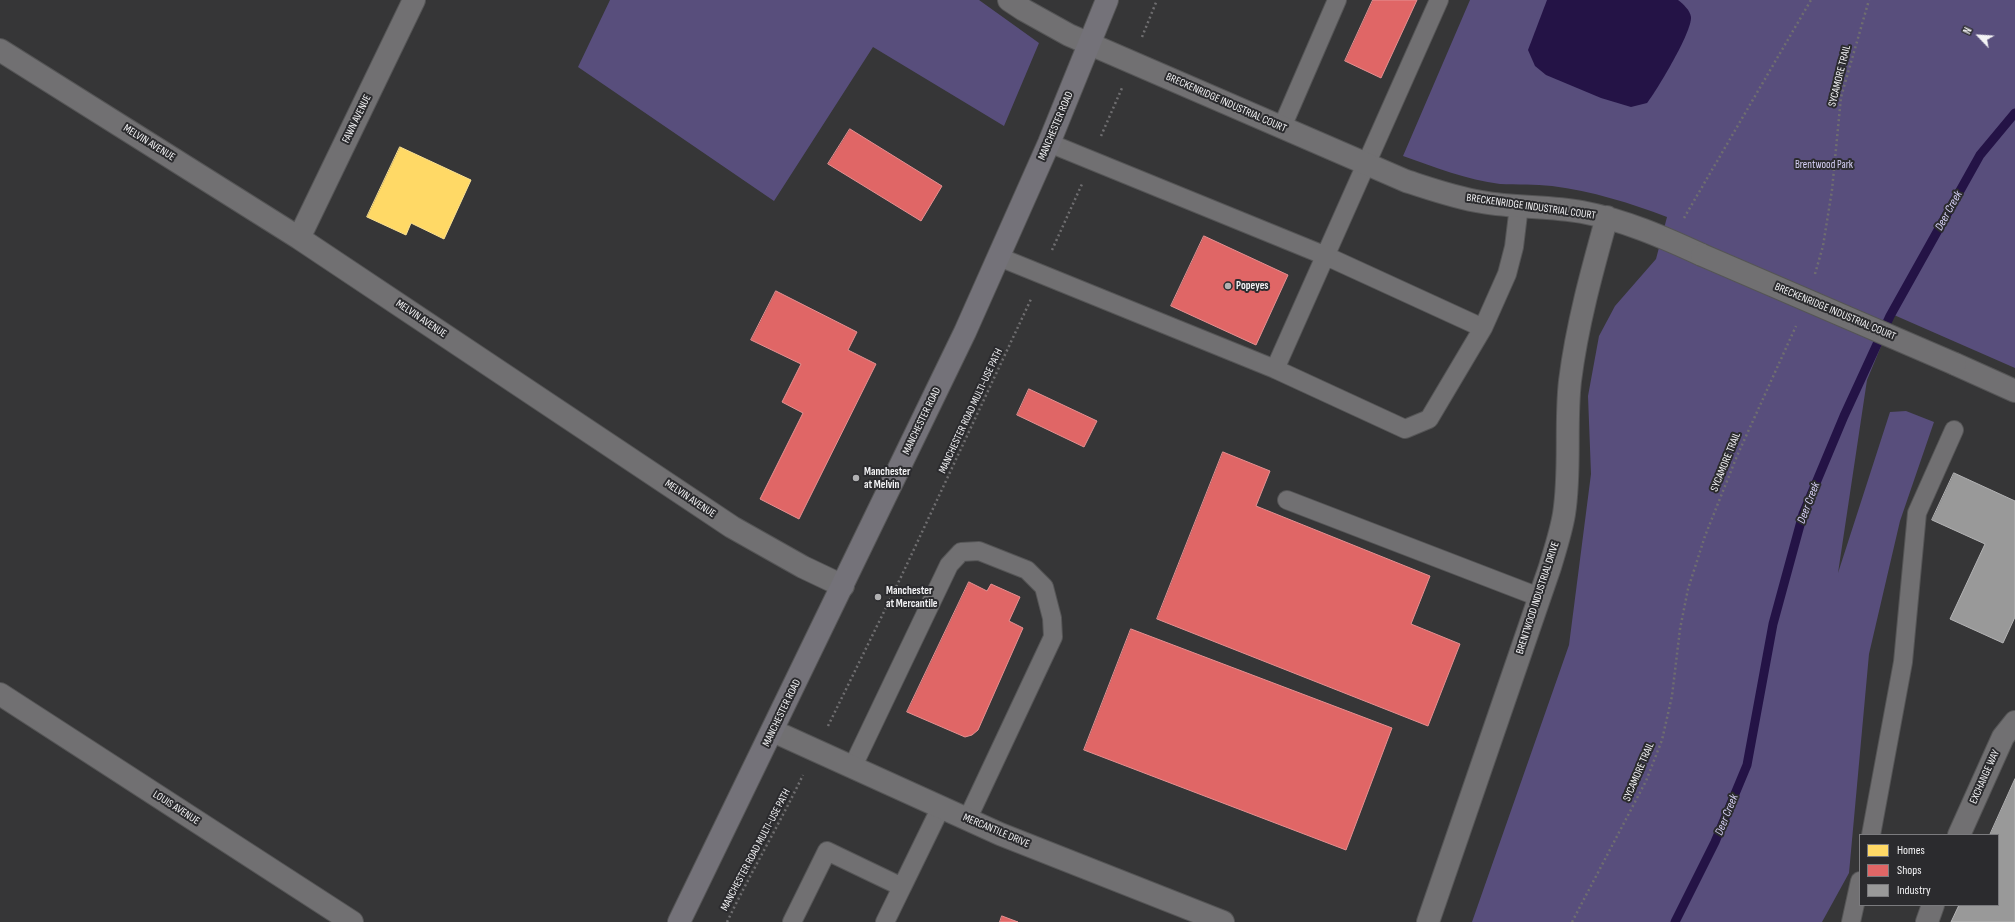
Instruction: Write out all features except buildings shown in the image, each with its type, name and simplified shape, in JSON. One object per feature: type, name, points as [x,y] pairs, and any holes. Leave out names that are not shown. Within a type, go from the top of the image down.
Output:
[{"type":"main road","name":"MANCHESTER ROAD","points":[[679,922],[843,586],[999,257],[1049,142],[1107,0]]},
{"type":"street","name":"FAWN AVENUE","points":[[299,238],[414,0]]},
{"type":"street","name":"BRECKENRIDGE INDUSTRIAL COURT","points":[[1009,0],[1050,25],[1090,44],[1406,181],[1446,194],[1483,203],[1580,212],[1607,217],[1671,241],[2015,391]]},
{"type":"street","name":"MELVIN AVENUE","points":[[0,50],[299,238],[732,527],[804,567],[843,586]]},
{"type":"street","name":"BRENTWOOD INDUSTRIAL DRIVE","points":[[1428,922],[1550,568],[1564,514],[1568,468],[1567,418],[1577,333],[1607,217]]},
{"type":"street","name":"LOUIS AVENUE","points":[[0,694],[352,922]]},
{"type":"street","name":"MERCANTILE DRIVE","points":[[773,731],[852,768],[942,807],[967,820],[1223,922]]},
{"type":"street","name":"EXCHANGE WAY","points":[[1960,834],[2011,734]]},
{"type":"street","points":[[1926,922],[1933,906]]},
{"type":"lane","points":[[1282,127],[1337,0]]},
{"type":"lane","points":[[1275,369],[1439,0]]},
{"type":"lane","points":[[1049,142],[1326,256],[1483,328]]},
{"type":"lane","points":[[999,257],[1275,369],[1405,429],[1429,419],[1483,328],[1507,274],[1514,247],[1519,206]]},
{"type":"lane","points":[[1871,834],[1903,662],[1917,513],[1954,430]]},
{"type":"lane","points":[[1287,500],[1539,597]]},
{"type":"lane","points":[[852,768],[949,565],[961,552],[979,551],[1027,570],[1044,587],[1052,618],[1053,637],[967,820]]},
{"type":"lane","points":[[886,922],[942,807]]},
{"type":"lane","points":[[792,922],[827,851],[902,887]]},
{"type":"lane","points":[[1851,922],[1859,886]]},
{"type":"path","points":[[1149,20],[1157,0]]},
{"type":"path","points":[[1671,241],[1811,0]]},
{"type":"path","name":"SYCAMORE TRAIL","points":[[1814,276],[1826,232],[1841,97],[1869,0]]},
{"type":"path","name":"MANCHESTER ROAD MULTI-USE PATH","points":[[832,718],[901,577],[1042,274],[1115,106]]},
{"type":"path","name":"SYCAMORE TRAIL","points":[[1572,922],[1649,774],[1662,740],[1672,696],[1680,629],[1688,589],[1705,536],[1737,456],[1798,320]]},
{"type":"path","name":"MANCHESTER ROAD MULTI-USE PATH","points":[[727,922],[752,870],[780,823],[798,786]]},
{"type":"green space","points":[[610,0],[979,0],[1039,43],[1004,126],[873,47],[774,201],[578,67]]},
{"type":"green space","name":"Brentwood Park","points":[[1470,0],[2015,0],[2015,368],[1894,315],[1867,380],[1838,573],[1890,412],[1906,411],[1934,422],[1900,521],[1869,654],[1849,873],[1822,922],[1472,922],[1569,645],[1591,474],[1588,396],[1599,336],[1615,306],[1656,259],[1667,217],[1625,202],[1596,194],[1546,185],[1500,184],[1488,182],[1451,173],[1403,156]]},
{"type":"shaded area","points":[[1547,0],[1678,0],[1684,5],[1690,14],[1690,24],[1666,74],[1652,96],[1647,103],[1631,107],[1601,98],[1546,75],[1535,66],[1528,50]]},
{"type":"waterway","name":"Deer Creek","points":[[1675,922],[1715,842],[1747,765],[1773,624],[1803,514],[1844,416],[1890,316],[1980,155],[2015,113]]},
{"type":"place","name":"Popeyes","points":[[1228,286]]},
{"type":"place","name":"Manchester at Melvin","points":[[856,478]]},
{"type":"place","name":"Manchester at Mercantile","points":[[878,597]]}]
